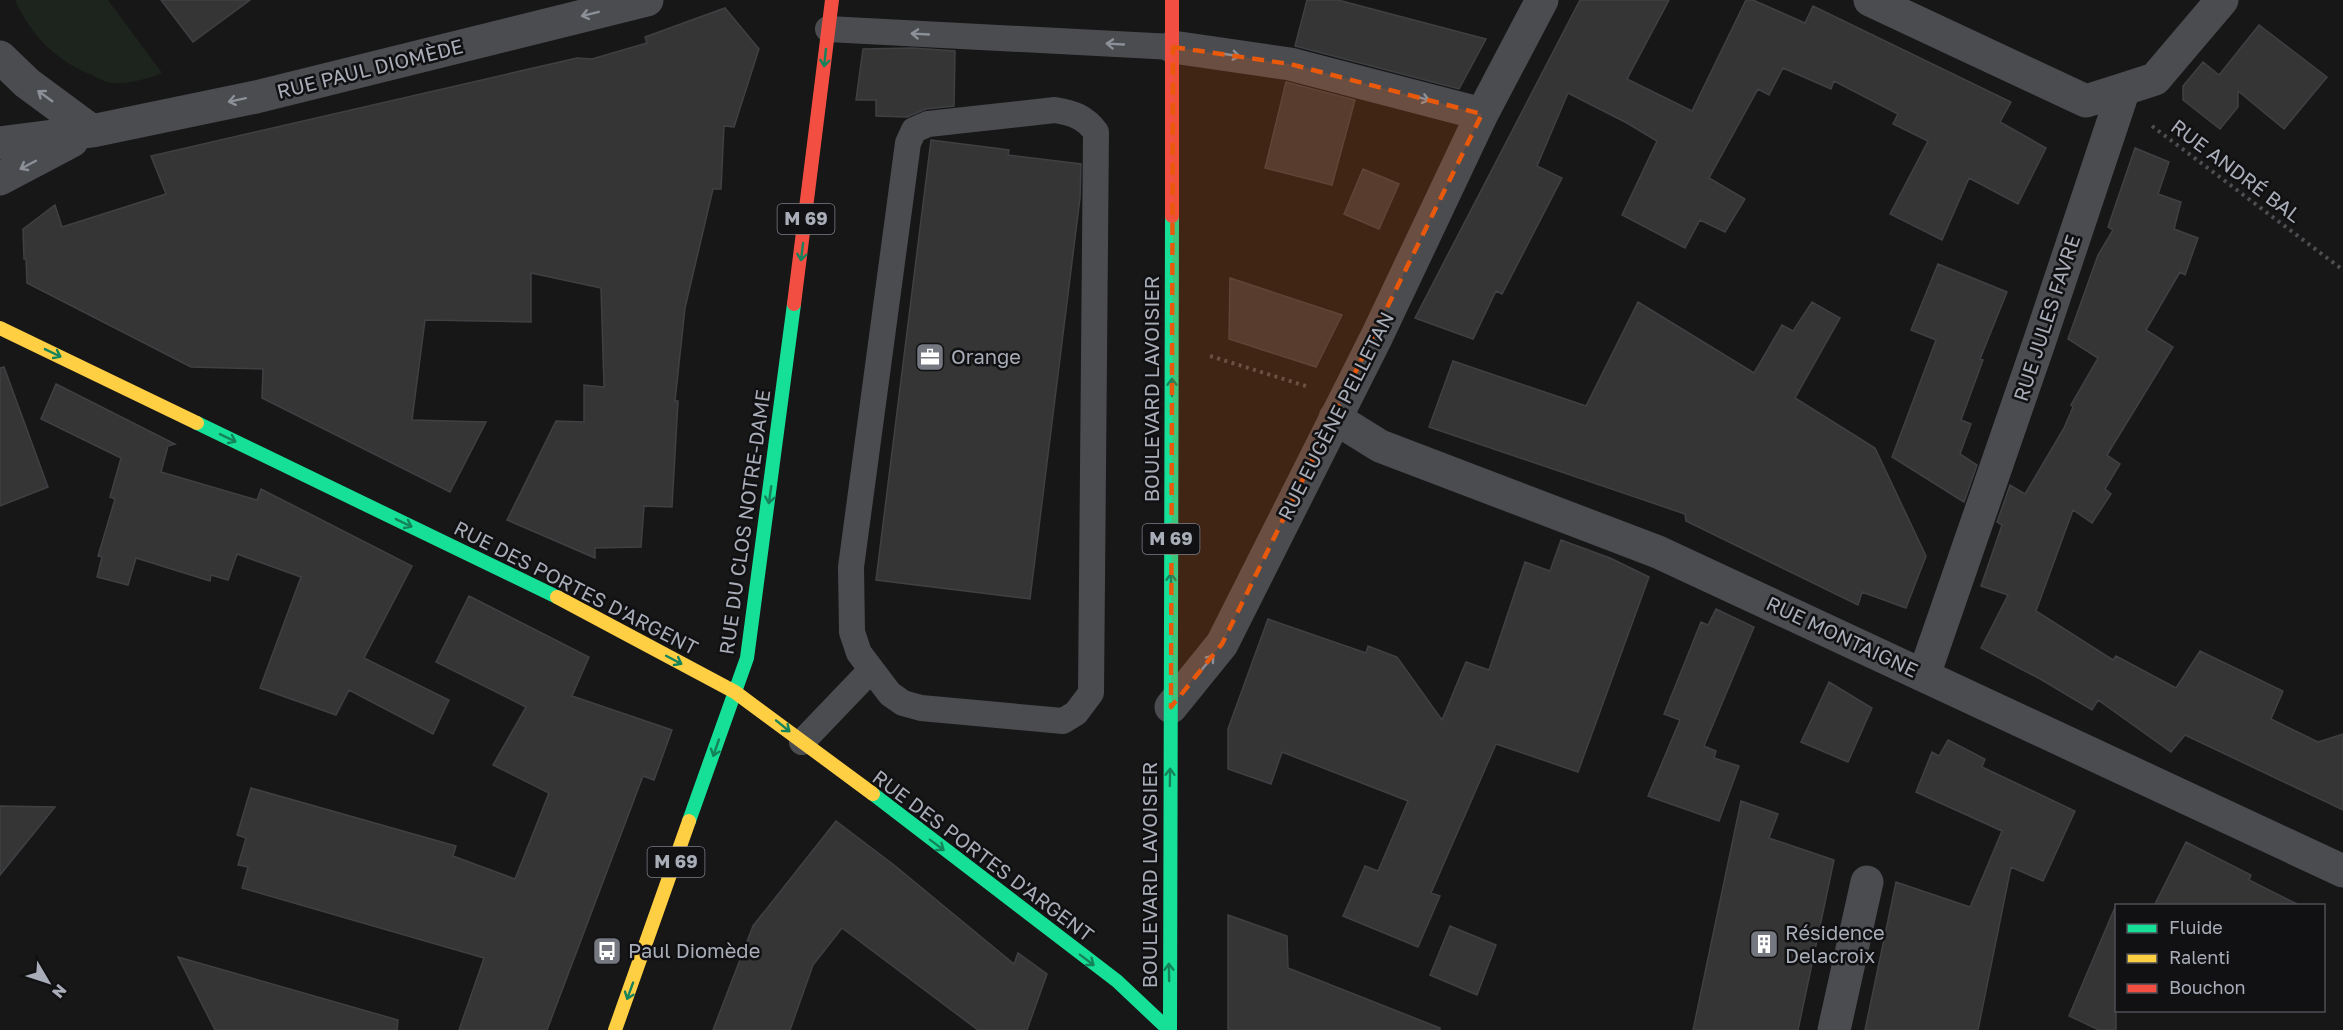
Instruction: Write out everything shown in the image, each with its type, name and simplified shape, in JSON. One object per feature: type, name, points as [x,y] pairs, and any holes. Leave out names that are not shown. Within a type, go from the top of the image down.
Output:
[{"type":"main road","name":"RUE DU CLOS NOTRE-DAME","points":[[615,1030],[747,658],[778,437],[832,0]]},
{"type":"main road","name":"BOULEVARD LAVOISIER","points":[[1169,1030],[1172,0]]},
{"type":"main road","name":"RUE DES PORTES D'ARGENT","points":[[0,328],[549,593],[735,693],[774,719],[1116,981],[1169,1030]]},
{"type":"street","name":"RUE PAUL DIOMÈDE","points":[[0,143],[92,131],[256,97],[647,0]]},
{"type":"street","name":"RUE EUGÈNE PELLETAN","points":[[1171,707],[1222,644],[1377,336],[1482,114],[1542,0]]},
{"type":"street","points":[[1870,0],[2086,101],[2155,79],[2222,0]]},
{"type":"street","points":[[1173,47],[1290,64],[1482,114]]},
{"type":"street","points":[[0,57],[27,82],[92,131]]},
{"type":"street","name":"RUE JULES FAVRE","points":[[1924,675],[2037,351],[2104,142],[2124,89]]},
{"type":"street","name":"RUE PAUL DIOMÈDE","points":[[0,179],[92,131]]},
{"type":"street","name":"RUE MONTAIGNE","points":[[1335,418],[1380,446],[1658,552],[2343,871]]},
{"type":"street","points":[[1834,1030],[1867,882]]},
{"type":"lane","points":[[828,29],[1173,47]]},
{"type":"lane","points":[[1055,110],[1073,113],[1088,122],[1096,132],[1091,693],[1076,713],[1063,721],[921,708],[903,703],[890,694],[871,670],[859,653],[852,632],[850,567],[908,143],[914,130],[928,123],[1055,110]]},
{"type":"lane","points":[[802,742],[871,670]]},
{"type":"path","name":"RUE ANDRÉ BAL","points":[[2104,142],[2150,125],[2343,270]]},
{"type":"path","points":[[1172,344],[1308,386],[1335,418]]},
{"type":"highlighted area","points":[[1173,47],[1290,64],[1482,114],[1222,644],[1171,707]]},
{"type":"shaded area","points":[[15,0],[108,0],[162,73],[139,81],[113,83],[79,69],[46,45],[29,25]]},
{"type":"building","points":[[161,0],[250,0],[193,42]]},
{"type":"building","points":[[1307,0],[1338,0],[1486,39],[1459,89],[1295,46]]},
{"type":"building","points":[[1580,0],[1669,0],[1627,79],[1692,111],[1746,0],[1753,0],[1805,23],[1813,6],[2011,102],[2000,122],[2046,148],[2018,204],[1969,178],[1942,240],[1890,214],[1928,141],[1893,124],[1898,114],[1834,81],[1831,89],[1783,68],[1769,95],[1758,89],[1709,178],[1745,199],[1725,232],[1700,220],[1685,248],[1622,215],[1657,141],[1568,93],[1537,166],[1562,178],[1502,294],[1496,291],[1473,339],[1415,318]]},
{"type":"building","points":[[725,8],[759,49],[734,127],[724,126],[721,189],[713,189],[685,308],[675,401],[678,401],[672,507],[644,506],[641,547],[595,548],[595,558],[507,520],[556,421],[584,422],[584,385],[604,387],[601,288],[531,273],[531,322],[425,320],[412,420],[486,422],[450,492],[262,398],[263,369],[191,367],[27,283],[23,229],[55,205],[62,227],[166,194],[151,156],[577,58],[592,59],[647,43],[645,37]]},
{"type":"building","points":[[2259,25],[2327,77],[2284,129],[2238,91],[2238,107],[2220,129],[2183,100],[2183,86],[2203,62],[2219,75]]},
{"type":"building","points":[[913,48],[955,51],[954,106],[926,109],[907,117],[876,116],[876,100],[856,100],[863,49]]},
{"type":"building","points":[[1286,82],[1355,100],[1332,185],[1265,168]]},
{"type":"building","points":[[931,140],[1009,150],[1008,155],[1081,164],[1080,198],[1030,599],[876,580]]},
{"type":"building","points":[[2135,148],[2169,162],[2158,194],[2181,202],[2174,229],[2198,238],[2185,275],[2180,272],[2146,330],[2173,347],[2107,455],[2120,464],[2105,489],[2111,494],[2092,523],[2073,510],[2036,611],[2113,660],[2116,656],[2176,688],[2200,651],[2283,691],[2271,719],[2318,742],[2343,734],[2343,810],[2185,735],[2171,752],[2098,700],[2092,710],[2042,680],[1981,648],[2008,595],[1981,586],[2002,525],[1997,522],[2010,485],[2025,494],[2064,428],[2073,407],[2071,405],[2098,358],[2068,339],[2098,255],[2113,230],[2108,227]]},
{"type":"building","points":[[1363,169],[1399,184],[1379,229],[1344,214]]},
{"type":"building","points":[[1938,264],[2007,292],[1980,359],[1983,360],[1961,420],[1971,424],[1960,454],[1977,465],[1964,502],[1892,457],[1936,340],[1911,330]]},
{"type":"building","points":[[1230,278],[1342,315],[1316,367],[1229,339]]},
{"type":"building","points":[[1638,302],[1754,373],[1782,325],[1793,331],[1812,302],[1840,318],[1795,398],[1875,448],[1926,556],[1906,608],[1862,592],[1858,605],[1686,521],[1685,514],[1429,427],[1453,361],[1586,406]]},
{"type":"building","points":[[4,367],[48,487],[0,506],[0,368]]},
{"type":"building","points":[[56,384],[175,444],[168,446],[161,472],[257,500],[261,489],[412,566],[364,658],[449,700],[433,734],[349,690],[336,715],[260,688],[301,577],[237,554],[228,580],[211,575],[210,581],[136,558],[128,585],[97,577],[102,557],[98,556],[115,499],[110,497],[121,458],[41,419]]},
{"type":"building","points":[[1561,540],[1610,558],[1649,577],[1578,772],[1496,744],[1431,893],[1440,896],[1418,947],[1343,916],[1365,866],[1378,871],[1408,801],[1282,752],[1271,784],[1228,769],[1228,729],[1268,619],[1366,653],[1368,646],[1397,657],[1442,720],[1466,662],[1489,670],[1525,562],[1550,571]]},
{"type":"building","points":[[469,596],[589,657],[572,696],[672,730],[654,780],[643,776],[547,1030],[459,1030],[484,958],[242,888],[248,867],[238,865],[246,838],[237,835],[251,788],[456,846],[453,856],[515,879],[549,793],[493,765],[526,707],[436,662]]},
{"type":"building","points":[[1716,609],[1754,627],[1704,746],[1716,751],[1714,758],[1739,766],[1719,821],[1648,796],[1680,720],[1664,714],[1701,622],[1708,625]]},
{"type":"building","points":[[1829,682],[1872,708],[1848,762],[1801,742]]},
{"type":"building","points":[[1948,740],[1985,759],[1982,767],[2075,811],[2043,881],[2011,867],[1978,1030],[1865,1030],[1896,882],[1970,907],[2002,831],[1916,792],[1932,752],[1939,756]]},
{"type":"building","name":"Résidence Delacroix","points":[[1741,801],[1778,814],[1769,838],[1834,860],[1798,1030],[1693,1030]]},
{"type":"building","points":[[0,806],[55,807],[0,875]]},
{"type":"building","points":[[836,821],[894,865],[1014,964],[1018,953],[1047,974],[1027,1030],[978,1030],[842,928],[813,965],[790,1030],[713,1030],[753,926]]},
{"type":"building","points":[[2186,842],[2251,875],[2249,880],[2297,904],[2155,904]]},
{"type":"building","points":[[2115,907],[2116,1030],[2099,1030],[2069,1016]]},
{"type":"building","points":[[1228,915],[1287,936],[1288,968],[1440,1028],[1440,1030],[1228,1030]]},
{"type":"building","points":[[1450,926],[1496,945],[1477,995],[1430,975]]},
{"type":"building","points":[[178,957],[398,1020],[397,1030],[215,1030]]},
{"type":"traffic: fast","points":[[1170,1030],[1172,216]]},
{"type":"traffic: fast","points":[[689,821],[747,658],[794,304]]},
{"type":"traffic: fast","points":[[197,423],[557,597]]},
{"type":"traffic: fast","points":[[873,794],[1117,981],[1169,1030]]},
{"type":"traffic: slow","points":[[0,328],[197,423]]},
{"type":"traffic: slow","points":[[557,597],[735,692],[873,794]]},
{"type":"traffic: slow","points":[[615,1030],[689,821]]},
{"type":"traffic: jam","points":[[794,304],[832,0]]},
{"type":"traffic: jam","points":[[1172,0],[1172,216]]},
{"type":"place","name":"Orange","points":[[930,357]]},
{"type":"place","name":"Résidence Delacroix","points":[[1764,944]]},
{"type":"place","name":"Paul Diomède","points":[[607,951]]}]
